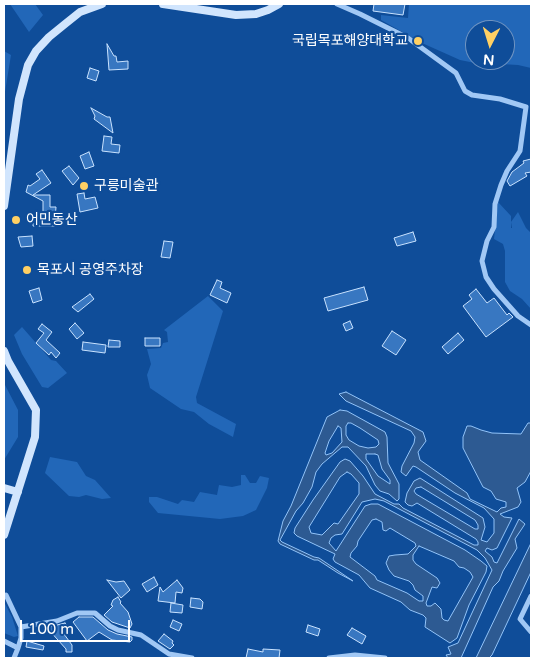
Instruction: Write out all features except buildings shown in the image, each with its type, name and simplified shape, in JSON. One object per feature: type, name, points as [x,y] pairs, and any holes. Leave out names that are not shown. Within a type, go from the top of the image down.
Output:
[{"type":"street","points":[[4,206],[19,99],[28,65],[36,51],[49,37],[80,12],[102,4]]},
{"type":"street","points":[[163,4],[236,15],[256,14],[279,4]]},
{"type":"street","points":[[337,4],[408,38],[456,73],[465,91],[472,95],[500,98],[529,106],[520,151],[507,171],[501,185],[495,204],[494,227],[486,241],[482,261],[486,276],[494,289],[518,316],[531,325]]},
{"type":"street","points":[[4,351],[36,410],[35,436],[4,535]]},
{"type":"street","points":[[4,488],[18,492]]},
{"type":"street","points":[[6,595],[21,627],[21,638],[14,658]]},
{"type":"street","points":[[531,596],[520,619],[531,632]]},
{"type":"street","points":[[21,627],[57,620],[77,613],[95,613],[110,626],[118,630],[141,635],[169,654],[192,658]]},
{"type":"street","points":[[4,641],[18,648]]},
{"type":"street","points":[[329,658],[355,654],[385,658]]},
{"type":"shaded area","points":[[10,4],[35,4],[43,15],[29,32]]},
{"type":"shaded area","points":[[409,4],[531,4],[531,68],[515,65],[515,20],[465,20],[465,61],[422,43],[381,20],[381,15],[408,18]]},
{"type":"shaded area","points":[[4,51],[11,55],[4,98]]},
{"type":"shaded area","points":[[498,202],[511,216],[511,222],[518,212],[526,228],[531,233],[531,309],[522,299],[510,291],[505,282],[505,251],[503,244],[494,239]]},
{"type":"shaded area","points":[[208,296],[223,311],[196,397],[197,403],[236,424],[233,437],[209,424],[194,412],[181,409],[150,388],[147,375],[151,364],[147,349],[161,348],[163,343],[168,342],[167,332],[164,330]]},
{"type":"shaded area","points":[[22,327],[51,360],[56,361],[67,373],[48,388],[42,387],[22,354],[14,335]]},
{"type":"shaded area","points":[[4,383],[18,410],[18,437],[4,460]]},
{"type":"shaded area","points":[[346,392],[423,432],[426,441],[418,452],[420,460],[467,493],[470,499],[497,512],[501,508],[506,507],[506,502],[496,499],[491,491],[483,487],[463,448],[463,437],[467,426],[492,433],[521,434],[528,423],[531,423],[531,471],[525,482],[517,488],[521,502],[518,507],[500,514],[504,517],[512,518],[497,548],[492,550],[487,548],[485,551],[492,557],[494,562],[497,563],[519,519],[525,524],[515,539],[517,548],[499,581],[493,587],[461,658],[448,658],[446,655],[451,654],[448,647],[458,643],[492,570],[485,558],[477,550],[384,501],[375,499],[362,502],[342,534],[335,535],[329,543],[336,551],[365,506],[378,504],[465,550],[481,561],[487,566],[486,572],[469,605],[457,638],[450,643],[425,627],[426,618],[423,615],[410,610],[401,602],[370,588],[359,575],[335,562],[333,559],[335,554],[294,533],[295,528],[313,500],[340,462],[345,459],[350,461],[363,476],[375,494],[394,504],[399,504],[403,508],[474,545],[478,545],[476,539],[417,503],[412,506],[405,502],[407,493],[414,481],[420,478],[483,518],[485,527],[481,540],[487,542],[494,533],[494,519],[484,508],[455,493],[416,467],[413,466],[406,476],[401,472],[402,466],[414,443],[415,437],[411,431],[346,401],[339,394]],"holes":[[[347,472],[351,474],[359,483],[359,494],[338,524],[334,523],[322,535],[311,533],[309,527],[340,477]],[[421,487],[475,520],[478,529],[416,494],[414,491],[416,488]],[[376,519],[382,522],[383,530],[386,531],[390,528],[415,543],[416,546],[408,554],[389,556],[386,563],[394,576],[409,581],[413,585],[415,590],[423,596],[423,601],[419,601],[407,593],[377,580],[375,576],[350,557],[372,520]],[[419,546],[454,561],[459,567],[470,572],[473,577],[448,621],[442,618],[441,609],[435,603],[427,606],[426,603],[432,587],[437,588],[440,583],[437,578],[416,564],[413,560],[413,555]]]},
{"type":"shaded area","points":[[340,410],[347,411],[385,432],[387,437],[388,463],[399,484],[399,499],[397,501],[389,494],[380,491],[366,466],[348,447],[342,447],[322,464],[316,472],[312,487],[280,540],[319,558],[353,581],[318,560],[314,560],[280,544],[278,541],[283,521],[291,506],[327,417]],"holes":[[[348,423],[360,428],[378,440],[379,444],[376,447],[368,448],[359,446],[349,440],[346,435]],[[338,426],[341,428],[342,442],[332,453],[326,455],[329,441]],[[366,454],[378,455],[382,469],[390,480],[390,484],[378,476],[366,459]]]},
{"type":"shaded area","points":[[50,457],[77,462],[86,476],[95,480],[111,498],[102,499],[86,495],[79,497],[69,496],[45,473]]},
{"type":"shaded area","points":[[241,475],[245,475],[250,483],[256,483],[260,476],[269,478],[267,488],[256,510],[243,516],[220,519],[158,513],[149,502],[149,497],[157,497],[178,504],[182,500],[194,502],[200,492],[217,495],[219,485],[232,487],[241,485]]},
{"type":"shaded area","points":[[531,543],[531,572],[492,655],[489,658],[476,658]]},
{"type":"shaded area","points":[[4,602],[12,617],[18,636],[14,637],[4,633]]},
{"type":"place","name":"국립목포해양대학교","points":[[418,41]]},
{"type":"place","name":"구릉미술관","points":[[84,186]]},
{"type":"place","name":"어민동산","points":[[16,220]]},
{"type":"place","name":"목포시 공영주차장","points":[[27,270]]}]
